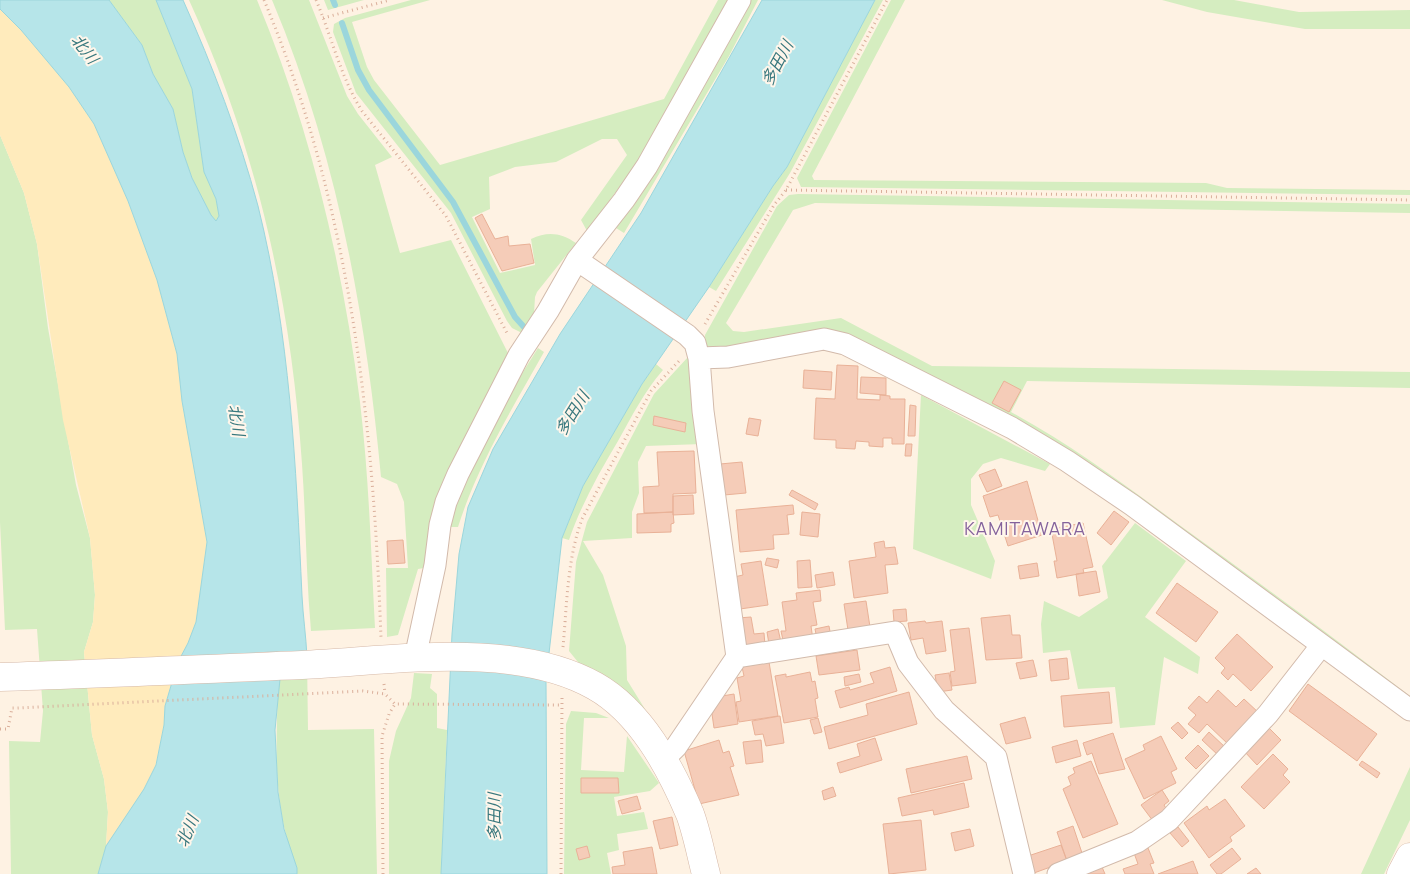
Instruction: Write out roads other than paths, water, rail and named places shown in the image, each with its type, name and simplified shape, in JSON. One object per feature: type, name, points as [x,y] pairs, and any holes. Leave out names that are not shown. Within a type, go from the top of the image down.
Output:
[{"type":"street","points":[[426,657],[440,525],[446,502],[520,355],[646,166],[740,0]]},
{"type":"street","points":[[582,264],[687,336],[695,343],[700,358],[703,411],[737,657],[676,747],[663,760]]},
{"type":"street","points":[[700,358],[728,357],[824,339],[846,344],[1012,428],[1067,461],[1132,505],[1410,710]]},
{"type":"street","points":[[737,657],[895,632],[908,663],[944,710],[996,757],[1024,874]]},
{"type":"street","points":[[1058,874],[1137,842],[1169,820],[1268,714],[1321,646]]},
{"type":"street","points":[[8,677],[363,662],[426,657],[483,658],[561,673],[595,686],[619,703],[638,725],[663,760],[690,816],[706,874]]},
{"type":"street","points":[[1402,874],[1410,856]]},
{"type":"water","name":"北川","points":[[0,0],[109,0],[142,45],[153,74],[173,109],[183,152],[192,178],[216,221],[219,216],[216,199],[204,172],[192,89],[156,0],[183,0],[205,50],[234,127],[251,180],[269,254],[278,303],[290,400],[307,657],[280,679],[275,730],[278,792],[284,829],[297,868],[297,874],[98,874],[106,846],[144,789],[156,765],[164,725],[165,706],[178,662],[196,622],[207,542],[182,401],[177,354],[157,280],[128,201],[94,124],[69,87],[21,30],[0,9]]},
{"type":"water","name":"多田川","points":[[762,0],[875,0],[787,167],[709,287],[642,384],[583,486],[562,538],[546,680],[547,874],[441,874],[452,634],[459,554],[468,507],[493,449],[560,334],[641,213]]},
{"type":"waterway","points":[[333,0],[335,5]]},
{"type":"waterway","points":[[342,23],[358,70],[369,90],[453,202],[515,317],[524,327]]},
{"type":"district","name":"KAMITAWARA","points":[[1025,528]]}]
